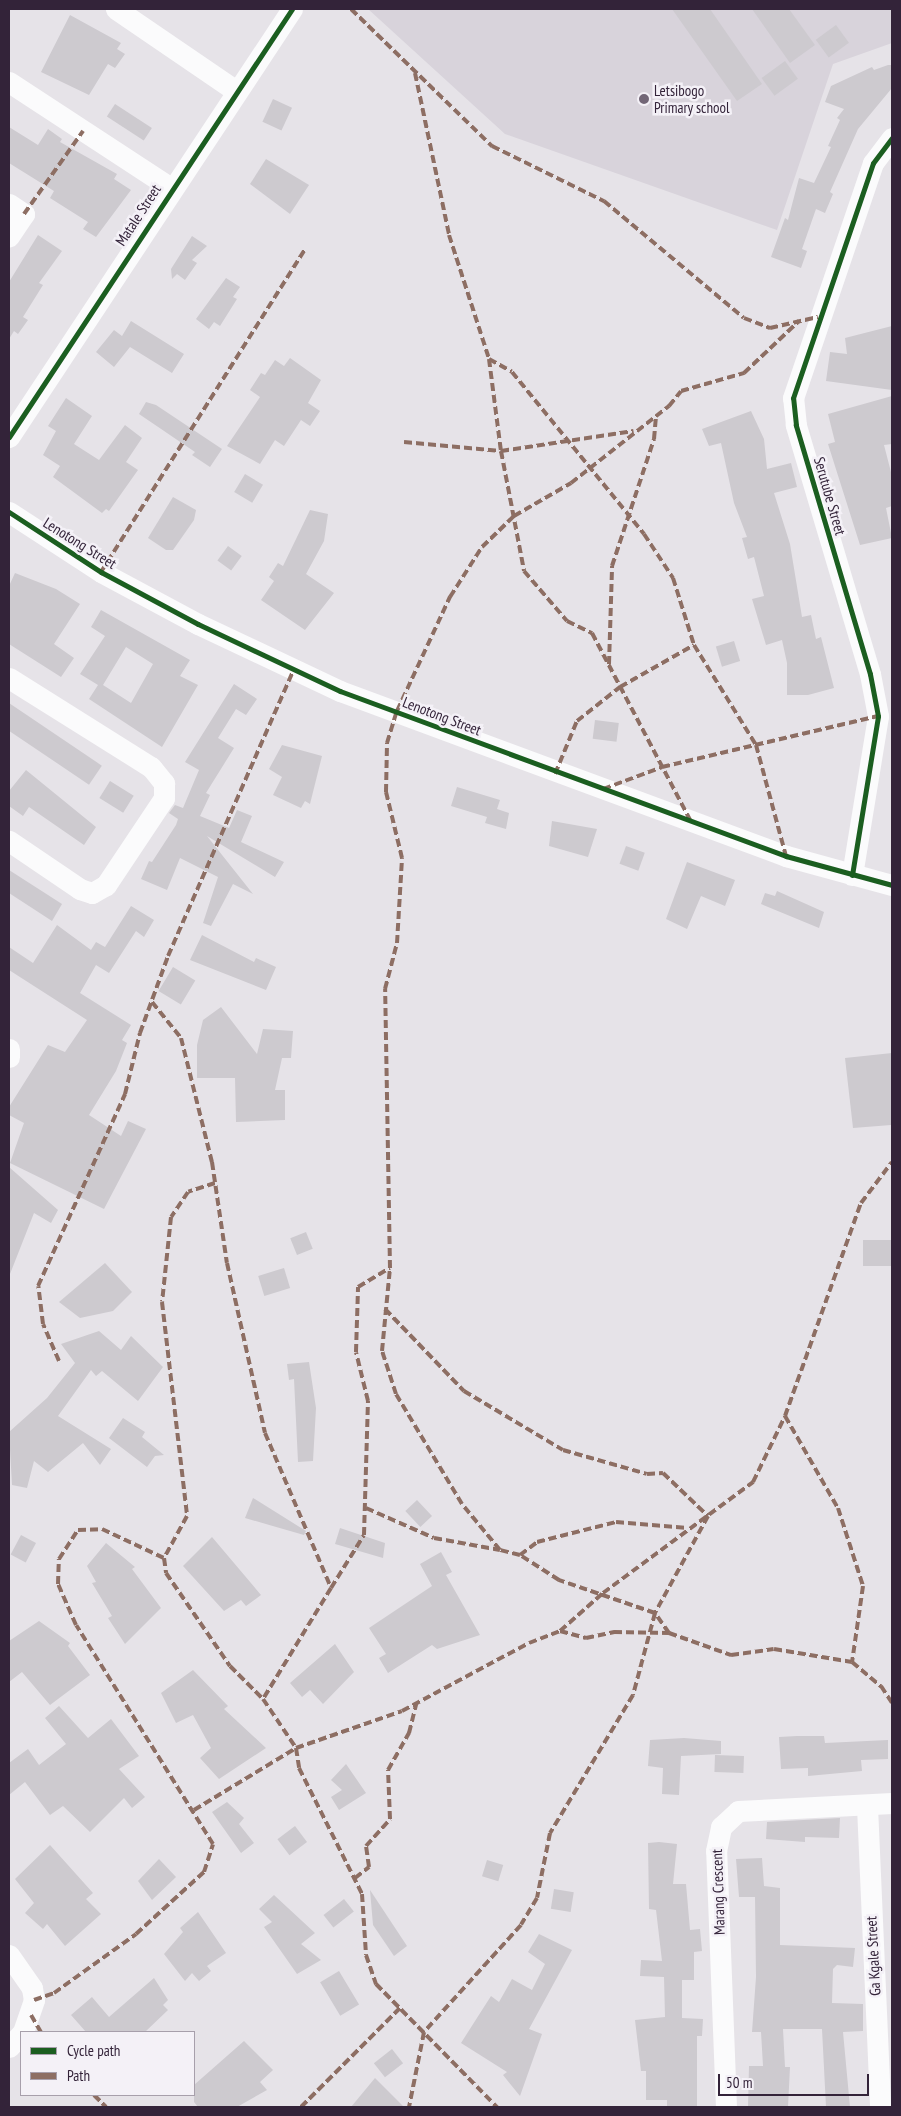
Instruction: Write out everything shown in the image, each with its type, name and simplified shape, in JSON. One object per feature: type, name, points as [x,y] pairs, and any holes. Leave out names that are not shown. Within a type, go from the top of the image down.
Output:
[{"type":"street","points":[[116,9],[236,91]]},
{"type":"street","name":"Matale Street","points":[[9,437],[171,188],[292,9]]},
{"type":"street","points":[[9,82],[171,188]]},
{"type":"street","name":"Serutube Street","points":[[852,875],[885,718],[870,674],[796,425],[793,398],[873,163],[892,138]]},
{"type":"street","points":[[9,204],[24,214],[9,236]]},
{"type":"street","name":"Lenotong Street","points":[[9,512],[141,594],[340,691],[555,774],[786,856],[892,885]]},
{"type":"street","points":[[9,678],[151,767],[164,783],[164,798],[106,885],[92,893],[80,890],[9,841]]},
{"type":"street","points":[[9,1049],[9,1057]]},
{"type":"street","name":"Marang Crescent","points":[[726,2107],[716,1851],[721,1826],[738,1811],[867,1806],[892,1803]]},
{"type":"street","name":"Ga Kgale Street","points":[[867,1806],[880,2107]]},
{"type":"street","points":[[9,1956],[32,1988],[34,2000],[23,2031]]},
{"type":"street","points":[[9,2047],[20,2035]]},
{"type":"shaded area","name":"Letsibogo Primary school","points":[[368,9],[892,9],[892,43],[833,64],[777,230],[505,134]]},
{"type":"building","points":[[672,9],[710,9],[762,84],[737,101]]},
{"type":"building","points":[[752,9],[789,9],[815,45],[790,63]]},
{"type":"building","points":[[70,15],[121,43],[117,49],[125,54],[115,68],[108,64],[89,95],[41,72]]},
{"type":"building","points":[[836,25],[849,43],[829,57],[816,40]]},
{"type":"building","points":[[785,61],[798,79],[774,96],[762,78]]},
{"type":"building","points":[[892,65],[892,88],[858,129],[830,192],[833,194],[825,213],[816,209],[802,249],[807,251],[801,268],[771,257],[785,218],[788,220],[799,178],[814,183],[831,147],[828,146],[840,120],[837,118],[844,109],[825,102],[831,86],[872,67],[874,70]]},
{"type":"building","points":[[273,99],[292,108],[281,131],[262,122]]},
{"type":"building","points":[[115,104],[152,128],[144,141],[107,117]]},
{"type":"building","points":[[9,127],[38,145],[48,129],[62,139],[60,142],[117,174],[114,179],[131,190],[96,237],[83,229],[88,222],[50,198],[54,191],[9,163]]},
{"type":"building","points":[[266,159],[309,185],[290,214],[250,184]]},
{"type":"building","points":[[38,235],[62,251],[39,283],[43,285],[23,317],[28,320],[18,334],[14,331],[9,339],[9,282]]},
{"type":"building","points":[[192,236],[207,246],[192,260],[197,263],[185,280],[177,274],[172,279],[171,269]]},
{"type":"building","points":[[226,278],[240,287],[233,297],[237,299],[220,326],[214,322],[209,329],[196,319]]},
{"type":"building","points":[[131,321],[184,354],[172,373],[130,347],[114,367],[96,352],[114,330],[122,336]]},
{"type":"building","points":[[892,326],[892,390],[826,381],[830,352],[847,354],[845,338]]},
{"type":"building","points":[[290,358],[321,380],[308,403],[320,411],[310,426],[301,420],[284,446],[275,440],[260,464],[227,446],[260,397],[250,390],[261,373],[265,375],[275,360],[284,366]]},
{"type":"building","points":[[892,396],[892,444],[884,445],[892,476],[892,506],[886,508],[892,538],[860,545],[828,444],[835,442],[828,414]]},
{"type":"building","points":[[66,398],[92,416],[74,444],[99,460],[125,425],[142,438],[126,462],[138,470],[109,511],[106,509],[102,513],[53,477],[60,466],[43,455],[56,431],[48,426]]},
{"type":"building","points":[[146,402],[156,405],[222,449],[210,467],[192,455],[195,452],[139,414]]},
{"type":"building","points":[[751,411],[764,439],[767,469],[791,463],[797,487],[774,493],[790,544],[802,617],[811,615],[816,639],[821,637],[834,688],[808,695],[787,695],[787,663],[782,640],[766,645],[752,599],[764,596],[754,557],[748,559],[742,538],[747,537],[734,503],[721,443],[709,446],[702,429]]},
{"type":"building","points":[[245,474],[263,485],[252,503],[234,492]]},
{"type":"building","points":[[173,497],[196,510],[194,520],[173,550],[166,550],[148,538]]},
{"type":"building","points":[[310,510],[328,514],[324,541],[306,574],[334,593],[305,630],[261,600],[274,581],[269,577],[278,563],[283,566]]},
{"type":"building","points":[[228,546],[242,556],[231,571],[217,561]]},
{"type":"building","points":[[15,573],[56,589],[80,604],[54,644],[74,658],[61,677],[9,644],[9,586]]},
{"type":"building","points":[[101,610],[190,660],[180,676],[198,685],[162,747],[89,699],[98,685],[80,674],[105,636],[91,627]],"holes":[[[126,647],[153,664],[131,703],[103,685]]]},
{"type":"building","points":[[734,641],[740,661],[722,667],[716,647]]},
{"type":"building","points":[[234,684],[257,699],[246,715],[236,709],[218,738],[234,748],[206,793],[210,795],[200,816],[229,828],[237,810],[252,816],[241,842],[284,862],[275,877],[207,836],[253,894],[233,884],[211,926],[203,923],[218,877],[180,858],[167,890],[141,879],[149,861],[152,862],[176,825],[178,819],[169,813],[175,805],[183,808],[199,770],[185,762]]},
{"type":"building","points":[[9,703],[102,766],[89,785],[9,731]]},
{"type":"building","points":[[595,720],[619,723],[617,742],[593,739]]},
{"type":"building","points":[[282,745],[322,756],[310,804],[305,801],[301,808],[273,795],[282,777],[269,769]]},
{"type":"building","points":[[26,770],[96,827],[84,845],[29,807],[23,816],[9,806],[9,791]]},
{"type":"building","points":[[110,781],[134,796],[123,813],[99,798]]},
{"type":"building","points":[[457,787],[500,800],[497,809],[509,813],[506,829],[485,823],[487,817],[451,806]]},
{"type":"building","points":[[552,821],[597,829],[588,857],[549,846]]},
{"type":"building","points":[[626,846],[645,853],[638,871],[620,864]]},
{"type":"building","points":[[687,862],[735,880],[725,906],[701,896],[687,929],[666,919]]},
{"type":"building","points":[[9,870],[62,904],[52,921],[9,893]]},
{"type":"building","points":[[777,891],[824,912],[819,928],[761,904],[765,893],[775,896]]},
{"type":"building","points":[[131,906],[154,920],[144,937],[136,931],[109,973],[96,965],[80,993],[131,1025],[122,1040],[127,1043],[116,1071],[89,1115],[121,1136],[128,1121],[146,1129],[104,1209],[10,1163],[24,1123],[9,1115],[9,1107],[48,1045],[65,1052],[87,1020],[9,970],[9,947],[33,963],[57,925],[91,950],[96,942],[105,947]]},
{"type":"building","points":[[202,935],[254,962],[256,958],[276,967],[266,990],[190,960]]},
{"type":"building","points":[[173,967],[195,980],[181,1004],[159,991]]},
{"type":"building","points":[[221,1007],[257,1054],[263,1029],[293,1031],[291,1058],[282,1058],[275,1090],[285,1090],[285,1120],[236,1122],[235,1078],[197,1078],[197,1045],[203,1020]]},
{"type":"building","points":[[892,1053],[891,1125],[853,1128],[845,1058]]},
{"type":"building","points":[[9,1167],[58,1210],[51,1223],[34,1213],[10,1274]]},
{"type":"building","points":[[306,1232],[313,1249],[297,1255],[290,1238]]},
{"type":"building","points":[[863,1240],[892,1240],[892,1266],[863,1266]]},
{"type":"building","points":[[105,1263],[132,1292],[113,1311],[80,1318],[59,1302]]},
{"type":"building","points":[[284,1268],[290,1288],[264,1296],[258,1276]]},
{"type":"building","points":[[99,1331],[121,1350],[131,1336],[163,1367],[138,1401],[102,1371],[96,1376],[91,1370],[58,1416],[111,1449],[100,1465],[83,1443],[48,1472],[34,1461],[27,1488],[12,1485],[9,1432],[47,1398],[75,1363],[61,1344]]},
{"type":"building","points":[[309,1362],[316,1408],[313,1461],[298,1462],[294,1379],[289,1380],[287,1364]]},
{"type":"building","points":[[123,1418],[145,1432],[142,1437],[164,1455],[155,1456],[147,1467],[109,1438]]},
{"type":"building","points":[[253,1498],[306,1531],[304,1535],[245,1518]]},
{"type":"building","points":[[417,1500],[432,1516],[420,1527],[405,1511]]},
{"type":"building","points":[[340,1528],[385,1543],[383,1558],[335,1544]]},
{"type":"building","points":[[21,1535],[36,1543],[26,1562],[11,1554]]},
{"type":"building","points":[[212,1537],[261,1595],[246,1606],[241,1600],[224,1611],[183,1566]]},
{"type":"building","points":[[106,1543],[135,1567],[132,1569],[161,1608],[125,1644],[108,1618],[112,1616],[92,1583],[96,1582],[87,1566]]},
{"type":"building","points":[[441,1552],[452,1572],[446,1575],[480,1635],[437,1649],[432,1645],[388,1673],[379,1658],[386,1654],[369,1628],[432,1586],[420,1564]]},
{"type":"building","points":[[39,1621],[70,1643],[68,1646],[90,1675],[50,1705],[22,1672],[9,1682],[9,1641]]},
{"type":"building","points":[[335,1644],[354,1672],[323,1704],[310,1690],[302,1697],[290,1683]]},
{"type":"building","points":[[193,1670],[228,1706],[224,1709],[266,1748],[219,1779],[200,1758],[211,1748],[193,1715],[176,1723],[161,1693]]},
{"type":"building","points":[[59,1706],[88,1738],[111,1719],[139,1756],[119,1769],[145,1797],[132,1808],[124,1798],[90,1832],[63,1806],[50,1815],[25,1782],[9,1795],[9,1763],[28,1749],[39,1765],[66,1744],[45,1718]]},
{"type":"building","points":[[824,1736],[825,1743],[888,1740],[888,1759],[861,1760],[862,1771],[808,1776],[808,1768],[781,1769],[779,1737]]},
{"type":"building","points":[[684,1738],[721,1741],[721,1754],[681,1756],[679,1795],[662,1794],[663,1768],[648,1766],[650,1740]]},
{"type":"building","points":[[715,1755],[744,1756],[743,1773],[714,1772]]},
{"type":"building","points":[[346,1764],[366,1793],[339,1810],[331,1797],[342,1790],[331,1780]]},
{"type":"building","points":[[227,1802],[244,1818],[239,1824],[254,1843],[241,1853],[212,1812]]},
{"type":"building","points":[[840,1818],[839,1838],[805,1837],[805,1842],[766,1839],[767,1822]]},
{"type":"building","points":[[295,1826],[307,1842],[289,1855],[277,1839]]},
{"type":"building","points":[[648,1843],[677,1844],[673,1884],[686,1884],[690,1930],[700,1929],[702,1951],[694,1952],[694,1980],[682,1980],[682,2018],[703,2019],[702,2036],[697,2036],[697,2107],[667,2107],[667,2100],[646,2100],[646,2071],[641,2071],[635,2020],[665,2017],[664,1977],[640,1976],[641,1960],[662,1961],[656,1910],[649,1909]]},
{"type":"building","points":[[50,1845],[93,1893],[86,1899],[101,1914],[65,1946],[47,1924],[43,1929],[25,1913],[34,1903],[15,1879]]},
{"type":"building","points":[[762,1858],[764,1886],[780,1888],[780,1945],[855,1948],[853,1967],[837,1965],[833,1969],[832,2003],[863,2004],[863,2031],[843,2032],[850,2107],[826,2107],[822,2029],[783,2029],[785,2067],[790,2067],[788,2107],[748,2107],[749,2066],[763,2066],[761,2032],[752,2032],[756,1977],[755,1897],[739,1897],[736,1859]]},
{"type":"building","points":[[159,1859],[176,1877],[152,1900],[138,1881]]},
{"type":"building","points":[[487,1860],[503,1865],[498,1881],[482,1876]]},
{"type":"building","points":[[554,1889],[574,1892],[571,1912],[551,1909]]},
{"type":"building","points":[[370,1890],[407,1946],[394,1956],[373,1925]]},
{"type":"building","points":[[274,1895],[315,1933],[301,1944],[321,1960],[297,1974],[264,1927],[272,1922],[259,1909]]},
{"type":"building","points":[[344,1899],[354,1912],[333,1928],[324,1915]]},
{"type":"building","points":[[198,1912],[226,1953],[207,1966],[211,1971],[199,1981],[192,1973],[185,1981],[164,1954],[183,1932],[180,1928]]},
{"type":"building","points":[[539,1934],[572,1950],[529,2029],[542,2034],[520,2096],[503,2075],[507,2072],[461,2043],[491,1996],[499,2002],[512,1979],[532,1990],[545,1964],[528,1952]]},
{"type":"building","points":[[339,1971],[359,2004],[340,2016],[320,1982]]},
{"type":"building","points":[[154,1978],[168,2000],[163,2005],[168,2010],[146,2031],[85,2031],[71,2015],[92,1997],[109,2017]]},
{"type":"building","points":[[244,2041],[273,2070],[260,2082],[267,2090],[237,2107],[198,2107],[194,2102],[195,2084]]},
{"type":"building","points":[[392,2049],[403,2063],[385,2077],[374,2063]]},
{"type":"building","points":[[375,2078],[404,2107],[351,2107]]},
{"type":"marked path","points":[[351,9],[492,146],[604,201],[744,318],[770,328],[818,317]]},
{"type":"marked path","points":[[415,73],[449,235],[489,359],[501,451],[524,571],[567,621],[592,633],[690,820]]},
{"type":"marked path","points":[[24,214],[83,131]]},
{"type":"marked path","points":[[101,572],[306,248]]},
{"type":"marked path","points":[[669,1633],[655,1613],[559,1580],[520,1555],[500,1550],[462,1504],[396,1394],[382,1351],[390,1268],[385,989],[397,943],[402,858],[386,792],[387,743],[397,711],[450,597],[482,547],[514,516],[571,483],[669,406],[681,391],[744,373],[799,321]]},
{"type":"marked path","points":[[489,359],[512,372],[644,534],[673,578],[694,645],[756,745],[786,856]]},
{"type":"marked path","points":[[609,664],[612,566],[654,439],[656,415]]},
{"type":"marked path","points":[[404,442],[501,451],[633,431]]},
{"type":"marked path","points":[[555,774],[577,721],[620,687],[694,645]]},
{"type":"marked path","points":[[59,1361],[43,1324],[38,1286],[125,1094],[140,1033],[168,956],[293,671]]},
{"type":"marked path","points":[[603,789],[662,767],[878,716]]},
{"type":"marked path","points":[[152,1002],[181,1038],[212,1162],[227,1263],[265,1433],[331,1588],[263,1699]]},
{"type":"marked path","points":[[194,1810],[296,1748],[402,1711],[529,1643],[560,1631],[603,1593],[753,1482],[785,1416],[861,1203],[892,1162]]},
{"type":"marked path","points":[[215,1183],[188,1192],[171,1217],[162,1302],[187,1516],[164,1558],[166,1573],[230,1666],[263,1699],[296,1748],[299,1768],[362,1894],[366,1955],[376,1984],[497,2107]]},
{"type":"marked path","points":[[331,1588],[364,1535],[368,1401],[356,1352],[358,1287],[390,1268]]},
{"type":"marked path","points":[[385,1309],[464,1391],[563,1450],[647,1474],[663,1473],[708,1516],[655,1613],[633,1695],[550,1833],[537,1898],[521,1925],[424,2032],[409,2107]]},
{"type":"marked path","points":[[785,1416],[838,1508],[863,1586],[852,1662]]},
{"type":"marked path","points":[[366,1508],[434,1538],[500,1550]]},
{"type":"marked path","points":[[520,1555],[537,1542],[616,1522],[688,1528]]},
{"type":"marked path","points":[[34,2000],[54,1993],[136,1934],[204,1872],[213,1844],[76,1625],[58,1584],[59,1559],[78,1530],[102,1529],[164,1558]]},
{"type":"marked path","points":[[560,1631],[586,1638],[614,1632],[669,1633],[731,1655],[774,1649],[852,1662],[881,1686],[892,1703]]},
{"type":"marked path","points":[[355,1878],[369,1867],[366,1846],[390,1819],[388,1770],[409,1733],[416,1704]]},
{"type":"marked path","points":[[301,2107],[400,2008]]},
{"type":"marked path","points":[[31,2015],[40,2031]]},
{"type":"marked path","points":[[95,2096],[106,2107]]},
{"type":"cycle path","points":[[9,437],[292,9]]},
{"type":"cycle path","points":[[852,875],[878,716],[870,674],[796,425],[793,398],[873,163],[892,138]]},
{"type":"cycle path","points":[[9,512],[101,572],[198,624],[340,691],[786,856],[892,885]]},
{"type":"place","name":"Letsibogo Primary school","points":[[644,99]]}]
